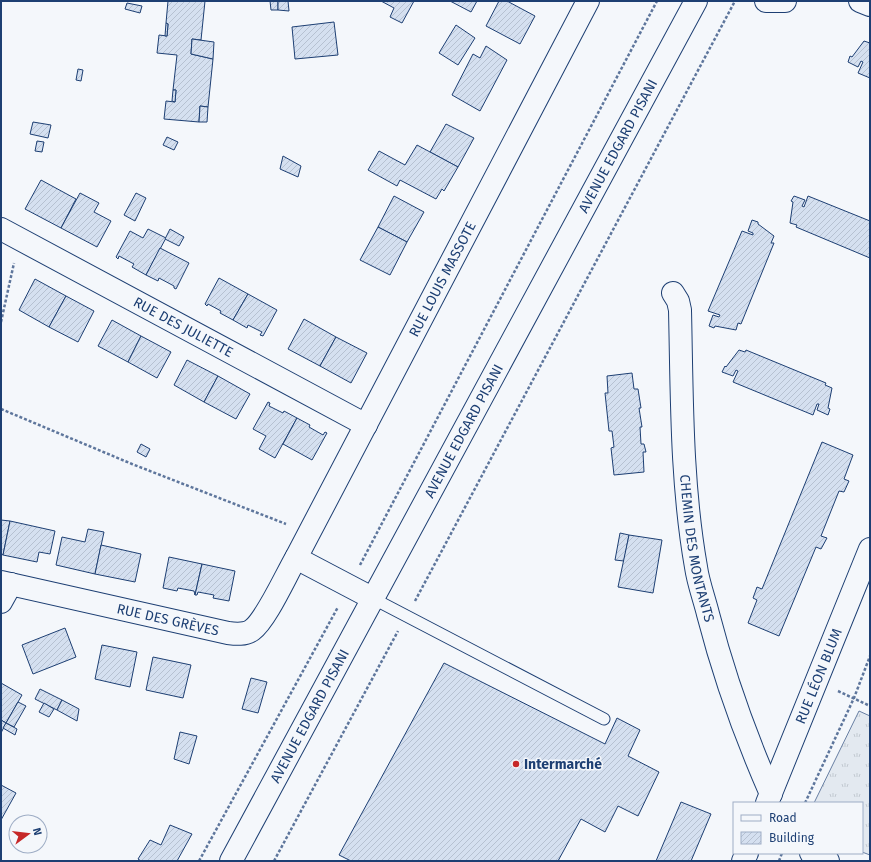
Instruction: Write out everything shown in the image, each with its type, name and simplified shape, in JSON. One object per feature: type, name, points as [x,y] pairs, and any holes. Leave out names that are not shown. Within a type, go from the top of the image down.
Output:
[{"type":"street","name":"RUE LOUIS MASSOTE","points":[[296,558],[588,1]]},
{"type":"street","name":"AVENUE EDGARD PISANI","points":[[231,861],[696,1]]},
{"type":"street","points":[[766,1],[785,1]]},
{"type":"street","points":[[860,1],[870,5]]},
{"type":"street","name":"RUE DES JULIETTE","points":[[10,234],[366,425]]},
{"type":"street","name":"CHEMIN DES MONTANTS","points":[[673,293],[678,301],[680,310],[684,459],[696,568],[716,646],[733,700],[769,798]]},
{"type":"street","name":"RUE LÉON BLUM","points":[[769,798],[870,549]]},
{"type":"street","points":[[296,558],[350,585],[372,598]]},
{"type":"street","name":"RUE DES GRÈVES","points":[[4,589],[228,633],[240,634],[252,630],[260,622],[296,558]]},
{"type":"street","points":[[813,854],[828,861]]},
{"type":"lane","points":[[372,598],[604,719]]},
{"type":"path","points":[[199,861],[350,585],[657,1]]},
{"type":"path","points":[[274,861],[407,616],[735,1]]},
{"type":"path","points":[[1,322],[10,234]]},
{"type":"path","points":[[1,409],[132,464],[309,533]]},
{"type":"path","points":[[805,802],[854,698],[870,656]]},
{"type":"path","points":[[816,681],[870,706]]},
{"type":"green space","points":[[859,711],[870,716],[870,855],[863,852],[863,802],[814,802]]},
{"type":"building","points":[[168,1],[205,1],[201,40],[192,39],[191,54],[213,59],[208,107],[200,106],[199,122],[164,119],[166,101],[175,102],[176,90],[173,90],[177,55],[157,53],[159,35],[167,36],[168,24],[166,23]]},
{"type":"building","points":[[270,1],[278,1],[278,10],[271,10]]},
{"type":"building","points":[[278,1],[288,1],[289,11],[278,10]]},
{"type":"building","points":[[381,1],[414,1],[402,23],[390,17],[394,8]]},
{"type":"building","points":[[450,1],[477,1],[471,12]]},
{"type":"building","points":[[499,1],[507,1],[535,16],[520,44],[486,26]]},
{"type":"building","points":[[127,3],[142,6],[140,13],[125,9]]},
{"type":"building","points":[[334,22],[338,55],[295,59],[292,27]]},
{"type":"building","points":[[166,23],[168,24],[167,36],[165,36]]},
{"type":"building","points":[[456,25],[475,38],[458,65],[439,53]]},
{"type":"building","points":[[192,39],[214,42],[213,59],[191,54]]},
{"type":"building","points":[[864,41],[870,43],[870,78],[858,73],[863,62],[861,61],[858,67],[848,62],[850,56],[852,57]]},
{"type":"building","points":[[486,46],[507,60],[480,111],[452,95],[473,54],[480,58]]},
{"type":"building","points":[[78,69],[83,70],[81,81],[76,80]]},
{"type":"building","points":[[173,90],[176,90],[175,102],[172,101]]},
{"type":"building","points":[[200,106],[208,107],[207,122],[199,122]]},
{"type":"building","points":[[33,122],[51,125],[48,138],[30,134]]},
{"type":"building","points":[[446,124],[474,138],[458,167],[430,152]]},
{"type":"building","points":[[167,137],[178,142],[174,150],[163,145]]},
{"type":"building","points":[[37,141],[44,142],[42,152],[35,151]]},
{"type":"building","points":[[417,145],[458,167],[444,191],[442,189],[436,199],[400,180],[397,186],[368,170],[379,151],[405,165]]},
{"type":"building","points":[[283,156],[301,166],[298,177],[280,169]]},
{"type":"building","points":[[41,180],[76,199],[61,228],[25,209]]},
{"type":"building","points":[[80,193],[99,203],[94,212],[111,221],[97,247],[61,228]]},
{"type":"building","points":[[136,193],[146,198],[135,221],[124,215]]},
{"type":"building","points":[[394,196],[424,212],[407,242],[378,227]]},
{"type":"building","points":[[794,196],[805,200],[802,206],[804,207],[808,196],[870,221],[870,258],[796,227],[797,225],[790,223],[793,202],[791,201]]},
{"type":"building","points":[[752,220],[758,222],[758,224],[774,236],[771,243],[774,243],[741,324],[738,323],[736,330],[715,326],[714,328],[709,326],[713,315],[719,317],[720,315],[708,311],[742,231],[753,235],[753,233],[748,231]]},
{"type":"building","points":[[378,227],[407,242],[390,275],[360,260]]},
{"type":"building","points":[[148,229],[166,238],[146,275],[132,267],[134,264],[119,256],[118,259],[116,257],[130,231],[143,238]]},
{"type":"building","points":[[170,229],[184,237],[179,246],[165,239]]},
{"type":"building","points":[[160,248],[189,263],[176,289],[174,286],[159,278],[158,281],[146,275]]},
{"type":"building","points":[[219,278],[248,294],[233,320],[220,313],[221,311],[208,304],[207,306],[205,304]]},
{"type":"building","points":[[35,279],[66,296],[49,327],[19,310]]},
{"type":"building","points":[[248,294],[277,310],[263,336],[260,335],[262,332],[248,325],[247,328],[233,320]]},
{"type":"building","points":[[66,296],[94,311],[78,342],[49,327]]},
{"type":"building","points":[[304,319],[336,337],[320,366],[288,349]]},
{"type":"building","points":[[112,320],[141,336],[128,362],[98,346]]},
{"type":"building","points":[[141,336],[171,352],[157,378],[128,362]]},
{"type":"building","points":[[336,337],[367,353],[351,383],[320,366]]},
{"type":"building","points":[[739,350],[745,352],[746,350],[826,383],[825,385],[832,388],[828,415],[817,410],[819,404],[817,404],[813,415],[733,382],[738,371],[736,370],[733,376],[722,372],[725,366],[726,367]]},
{"type":"building","points":[[187,360],[218,376],[204,402],[174,385]]},
{"type":"building","points":[[632,373],[634,389],[638,389],[641,408],[639,408],[642,427],[640,427],[641,444],[644,444],[646,452],[643,452],[644,472],[614,475],[611,448],[614,447],[612,431],[609,431],[605,393],[608,393],[607,376]]},
{"type":"building","points":[[218,376],[250,394],[236,419],[204,402]]},
{"type":"building","points":[[268,402],[270,403],[269,406],[283,413],[284,411],[297,418],[275,458],[259,449],[266,436],[253,429]]},
{"type":"building","points":[[297,418],[310,425],[309,427],[323,435],[325,432],[327,433],[312,460],[283,444]]},
{"type":"building","points":[[822,442],[853,455],[844,479],[849,481],[844,492],[839,491],[821,536],[827,538],[821,549],[816,547],[779,636],[748,623],[757,600],[753,598],[757,587],[762,589]]},
{"type":"building","points":[[141,444],[150,449],[146,457],[137,452]]},
{"type":"building","points":[[1,520],[10,521],[3,555],[1,554]]},
{"type":"building","points":[[10,521],[55,531],[50,554],[39,552],[37,562],[3,555]]},
{"type":"building","points":[[88,529],[104,532],[95,574],[56,565],[62,537],[85,542]]},
{"type":"building","points":[[620,533],[629,535],[624,561],[615,560]]},
{"type":"building","points":[[629,535],[662,540],[653,593],[618,587]]},
{"type":"building","points":[[101,545],[141,554],[135,582],[95,574]]},
{"type":"building","points":[[169,557],[202,564],[195,595],[194,591],[178,588],[177,591],[163,588]]},
{"type":"building","points":[[202,564],[235,571],[229,601],[213,598],[214,595],[198,592],[197,595],[195,595]]},
{"type":"building","points":[[65,628],[76,657],[33,674],[22,645]]},
{"type":"building","points":[[102,645],[137,652],[130,687],[95,679]]},
{"type":"building","points":[[153,657],[191,665],[183,698],[146,690]]},
{"type":"building","name":"Intermarché","points":[[444,663],[605,744],[617,718],[640,730],[628,756],[659,772],[638,816],[618,806],[605,832],[581,819],[558,861],[351,861],[339,855]]},
{"type":"building","points":[[251,678],[267,682],[258,713],[242,709]]},
{"type":"building","points":[[1,683],[22,695],[6,723],[1,720]]},
{"type":"building","points":[[40,689],[62,700],[57,710],[35,699]]},
{"type":"building","points":[[62,700],[79,709],[77,721],[57,710]]},
{"type":"building","points":[[18,702],[26,706],[14,727],[6,723]]},
{"type":"building","points":[[44,703],[54,709],[49,717],[39,712]]},
{"type":"building","points":[[1,720],[6,723],[1,733]]},
{"type":"building","points":[[6,723],[17,729],[15,735],[3,728]]},
{"type":"building","points":[[180,732],[197,736],[189,764],[174,759]]},
{"type":"building","points":[[1,785],[16,793],[1,820]]},
{"type":"building","points":[[681,802],[711,814],[691,861],[656,861]]},
{"type":"building","points":[[170,825],[192,834],[177,861],[141,861],[138,859],[150,840],[161,845]]},
{"type":"place","name":"Intermarché","points":[[516,764]]}]
